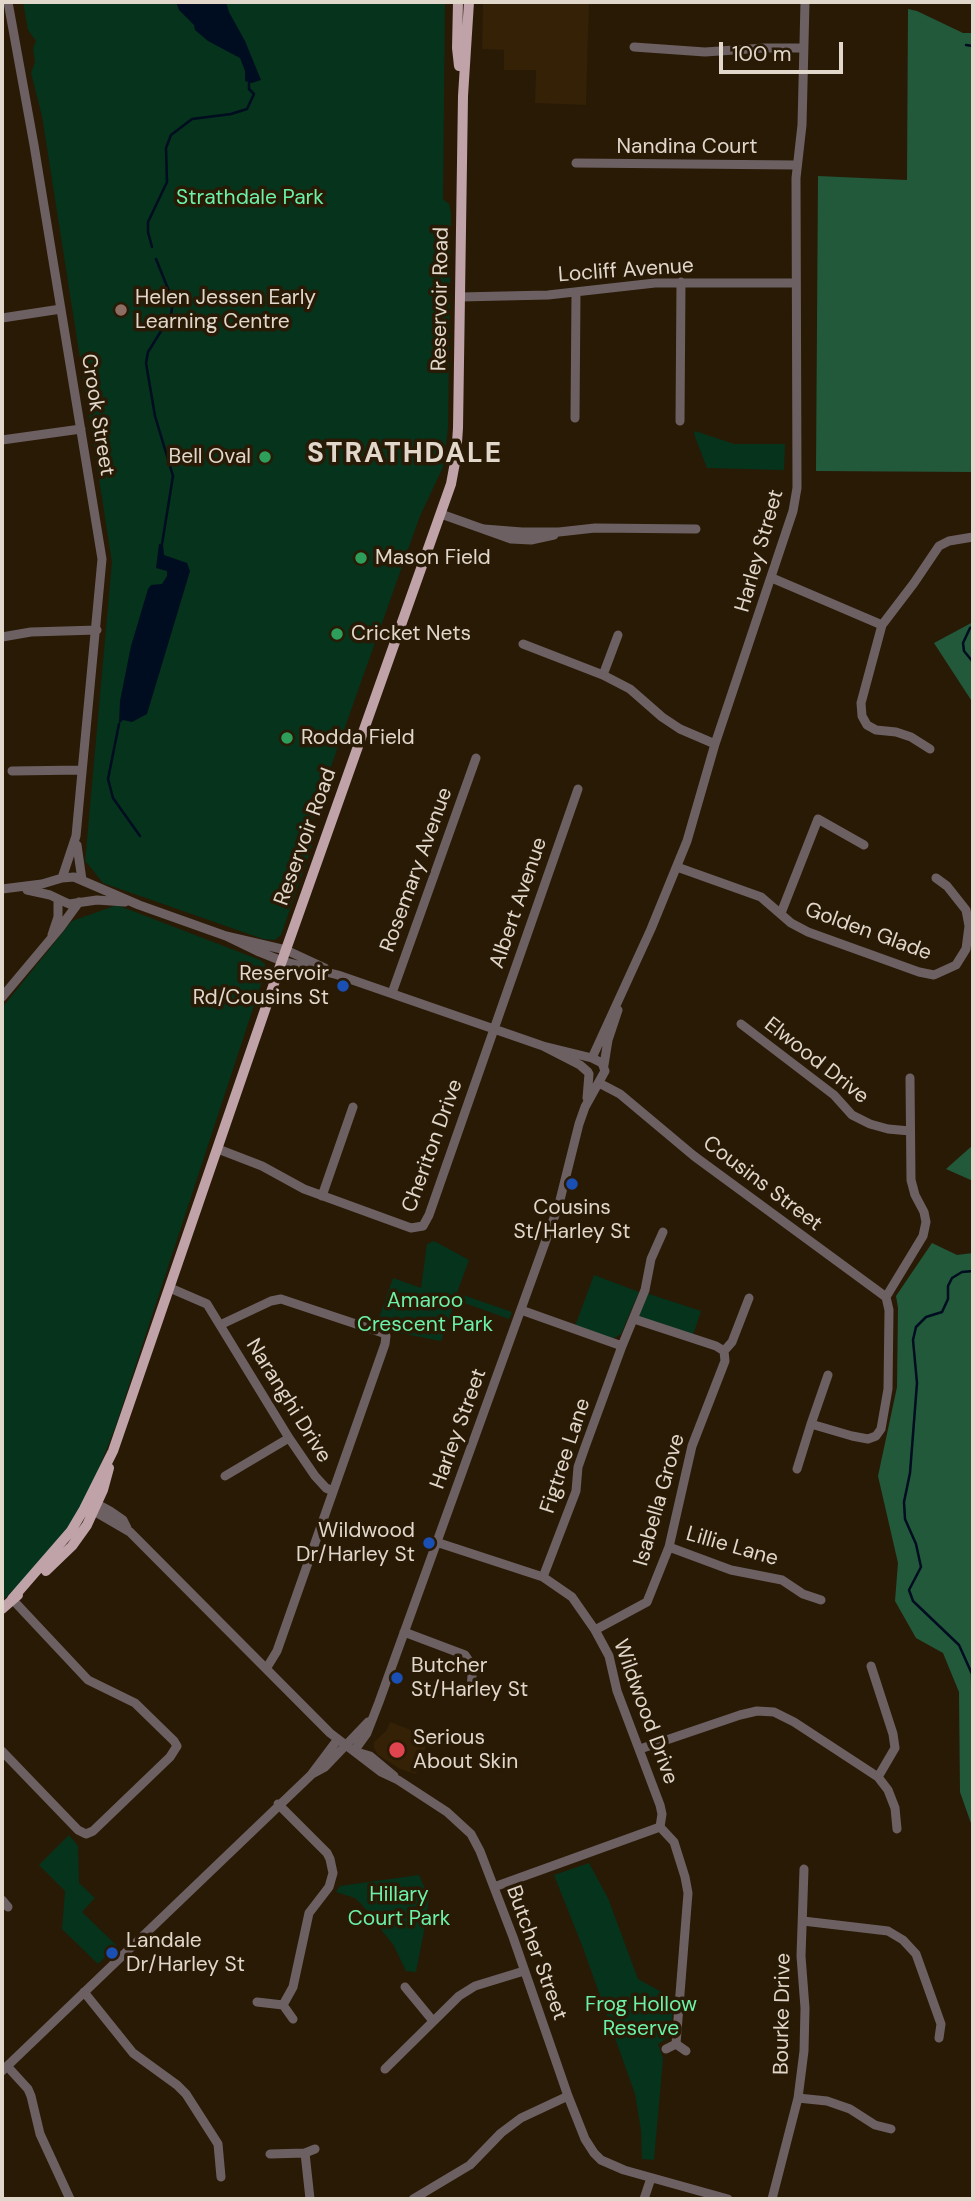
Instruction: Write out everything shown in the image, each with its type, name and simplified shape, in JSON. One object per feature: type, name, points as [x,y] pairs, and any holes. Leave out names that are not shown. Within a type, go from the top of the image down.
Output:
[{"type":"main road","name":"Reservoir Road","points":[[458,2],[457,48],[463,96]]},
{"type":"main road","name":"Reservoir Road","points":[[2,1609],[93,1507],[454,472],[458,445],[463,96],[469,2]]},
{"type":"street","name":"Crook Street","points":[[8,2],[11,40],[61,309],[102,559],[76,836],[82,880]]},
{"type":"street","name":"Harley Street","points":[[4,2068],[278,1804],[346,1745],[367,1732],[562,1193],[573,1140],[585,1107],[599,1083],[620,1001],[687,841],[715,744],[790,525],[797,488],[797,165],[803,125],[805,2]]},
{"type":"street","points":[[634,47],[705,52],[804,48]]},
{"type":"street","name":"Nandina Court","points":[[576,163],[797,165]]},
{"type":"street","points":[[680,421],[681,282]]},
{"type":"street","name":"Locliff Avenue","points":[[460,297],[526,296],[655,283],[796,283]]},
{"type":"street","points":[[575,418],[576,292]]},
{"type":"street","points":[[2,318],[61,309]]},
{"type":"street","points":[[2,440],[81,429]]},
{"type":"street","points":[[441,514],[484,529],[522,536],[595,528],[696,528]]},
{"type":"street","points":[[930,749],[911,737],[876,730],[867,725],[862,716],[861,703],[882,625],[939,546],[949,541],[973,537]]},
{"type":"street","points":[[772,579],[882,625]]},
{"type":"street","points":[[2,635],[97,629]]},
{"type":"street","points":[[603,675],[618,635]]},
{"type":"street","points":[[523,644],[603,675],[630,689],[681,729],[715,744]]},
{"type":"street","name":"Rosemary Avenue","points":[[392,993],[476,758]]},
{"type":"street","points":[[12,771],[82,770]]},
{"type":"street","name":"Albert Avenue","points":[[494,1029],[578,789]]},
{"type":"street","points":[[781,913],[818,820],[864,845]]},
{"type":"street","name":"Crook Street","points":[[62,878],[76,836]]},
{"type":"street","name":"Golden Glade","points":[[677,867],[761,897],[791,923],[808,932],[933,975],[956,965],[966,949],[969,926],[966,910],[947,886],[936,878]]},
{"type":"street","points":[[2,889],[70,877],[82,880],[139,905],[226,936],[543,1046],[592,1058],[604,1067]]},
{"type":"street","points":[[50,940],[58,917],[57,886],[62,878]]},
{"type":"street","points":[[2,997],[80,902],[84,892],[82,880]]},
{"type":"street","points":[[15,888],[44,893],[69,904],[103,900],[139,905]]},
{"type":"street","name":"Harley Street","points":[[585,1107],[592,1058],[609,1018],[620,1001]]},
{"type":"street","name":"Elwood Drive","points":[[741,1024],[834,1095],[852,1115],[888,1129],[911,1131]]},
{"type":"street","name":"Cheriton Drive","points":[[218,1149],[262,1166],[296,1186],[322,1196],[411,1228],[423,1226],[428,1220],[494,1029]]},
{"type":"street","points":[[543,1046],[580,1065],[588,1073]]},
{"type":"street","name":"Cousins Street","points":[[604,1067],[620,1094]]},
{"type":"street","name":"Cousins Street","points":[[588,1073],[599,1083],[620,1094],[694,1156],[886,1297]]},
{"type":"street","points":[[811,1424],[868,1439],[876,1436],[881,1429],[888,1389],[889,1310],[886,1297],[923,1236],[926,1222],[911,1180],[910,1078]]},
{"type":"street","points":[[322,1196],[353,1107]]},
{"type":"street","name":"Figtree Lane","points":[[543,1577],[576,1491],[585,1447],[646,1290],[651,1259],[663,1232]]},
{"type":"street","name":"Naranghi Drive","points":[[170,1288],[204,1302],[289,1438],[320,1483],[333,1491],[276,1651],[266,1669]]},
{"type":"street","name":"Isabella Grove","points":[[595,1630],[647,1602],[669,1547],[689,1457],[724,1361],[724,1352],[733,1342],[749,1298]]},
{"type":"street","points":[[220,1325],[281,1299],[386,1335],[386,1344],[333,1491]]},
{"type":"street","points":[[521,1310],[622,1346]]},
{"type":"street","points":[[634,1319],[716,1346],[724,1352]]},
{"type":"street","points":[[797,1469],[828,1375]]},
{"type":"street","points":[[225,1476],[289,1438]]},
{"type":"street","name":"Butcher Street","points":[[93,1507],[118,1516],[130,1532],[330,1733],[346,1745],[370,1756],[398,1780],[468,1830],[477,1844],[494,1888],[568,2096],[585,2139],[594,2153],[611,2165],[728,2199]]},
{"type":"street","name":"Wildwood Drive","points":[[436,1542],[543,1577],[572,1597],[609,1656],[617,1691],[660,1805],[660,1826]]},
{"type":"street","name":"Lillie Lane","points":[[669,1547],[731,1570],[782,1580],[803,1594],[821,1600]]},
{"type":"street","points":[[2,1751],[78,1830],[86,1834],[93,1831],[170,1757],[177,1746],[135,1703],[88,1680],[12,1599]]},
{"type":"street","points":[[404,1632],[465,1655],[472,1676],[471,1689]]},
{"type":"street","points":[[871,1666],[895,1748],[878,1777]]},
{"type":"street","points":[[640,1749],[740,1715],[757,1711],[774,1712],[794,1722],[878,1777],[888,1790],[895,1808],[897,1829]]},
{"type":"street","points":[[278,1804],[327,1853],[333,1873],[329,1887],[309,1913],[293,1987],[283,2006]]},
{"type":"street","points":[[494,1888],[660,1826],[674,1842],[688,1893],[676,2045]]},
{"type":"street","name":"Bourke Drive","points":[[772,2199],[798,2098],[804,2029],[801,1956],[804,1868]]},
{"type":"street","points":[[803,1921],[888,1931],[903,1940],[916,1954],[942,2024],[939,2038]]},
{"type":"street","points":[[385,2069],[459,1996],[475,1986],[524,1970]]},
{"type":"street","points":[[405,1987],[433,2021]]},
{"type":"street","points":[[84,1992],[133,2053],[186,2094],[218,2144],[221,2177]]},
{"type":"street","points":[[257,2002],[283,2006],[293,2019]]},
{"type":"street","points":[[666,2049],[676,2045],[686,2050]]},
{"type":"street","points":[[4,2068],[31,2096],[40,2134],[70,2199]]},
{"type":"street","points":[[413,2199],[470,2165],[501,2133],[521,2118],[568,2096]]},
{"type":"street","points":[[798,2098],[827,2101],[850,2109],[875,2125],[891,2129]]},
{"type":"street","points":[[270,2154],[305,2153],[315,2149]]},
{"type":"street","points":[[305,2153],[310,2199]]},
{"type":"street","points":[[643,2199],[651,2178]]},
{"type":"shaded area","points":[[483,2],[589,2],[586,105],[535,103],[536,70],[504,70],[504,50],[482,49]]},
{"type":"shaded area","points":[[390,1722],[429,1737],[416,1774],[400,1769],[378,1755],[374,1748],[374,1742],[386,1731]]},
{"type":"green space","name":"Strathdale Park","points":[[23,2],[445,2],[443,199],[449,204],[451,213],[448,427],[444,465],[420,516],[311,823],[319,826],[281,935],[275,940],[263,939],[103,883],[85,862],[112,562],[42,116],[31,73],[35,62],[33,48],[36,41],[28,30]]},
{"type":"green space","points":[[908,9],[963,33],[973,33],[973,472],[816,471],[818,176],[907,180]]},
{"type":"green space","points":[[695,431],[734,444],[785,444],[784,470],[707,468]]},
{"type":"green space","points":[[973,622],[973,703],[934,643]]},
{"type":"green space","points":[[117,905],[260,960],[265,964],[265,972],[115,1428],[95,1478],[72,1524],[29,1575],[2,1601],[2,1008],[72,921]]},
{"type":"green space","points":[[973,1145],[973,1181],[946,1169]]},
{"type":"green space","name":"Amaroo Crescent Park","points":[[434,1241],[469,1260],[457,1293],[512,1312],[509,1319],[456,1300],[441,1341],[400,1333],[395,1325],[378,1321],[393,1278],[421,1288],[427,1244]]},
{"type":"green space","points":[[932,1243],[957,1255],[973,1253],[973,1829],[960,1792],[959,1692],[943,1653],[916,1638],[895,1601],[898,1563],[878,1476],[897,1387],[896,1296]]},
{"type":"green space","points":[[594,1275],[639,1292],[621,1334],[611,1340],[575,1326]]},
{"type":"green space","points":[[646,1293],[701,1311],[692,1338],[637,1318]]},
{"type":"green space","points":[[69,1835],[78,1846],[79,1883],[95,1898],[82,1912],[117,1946],[98,1964],[62,1929],[65,1891],[39,1865]]},
{"type":"green space","name":"Frog Hollow Reserve","points":[[589,1863],[608,1898],[638,1979],[674,1999],[670,2036],[658,2044],[663,2059],[654,2160],[642,2159],[641,2130],[635,2094],[554,1875]]},
{"type":"green space","name":"Hillary Court Park","points":[[419,1875],[429,1898],[416,1972],[406,1971],[394,1946],[355,1898],[336,1892],[340,1886]]},
{"type":"water","points":[[176,2],[226,2],[261,80],[252,83],[245,81],[245,71],[240,58],[208,41],[195,30]]},
{"type":"water","points":[[159,544],[163,545],[164,555],[187,563],[190,571],[147,714],[132,722],[123,720],[119,724],[120,701],[131,646],[148,589],[151,585],[162,584],[167,576],[167,571],[156,568]]},
{"type":"waterway","points":[[966,45],[973,46]]},
{"type":"waterway","points":[[152,247],[148,222],[167,182],[166,148],[171,135],[192,119],[247,109],[254,94],[249,89],[249,83]]},
{"type":"waterway","points":[[156,259],[173,301],[171,315],[148,352],[146,363],[155,416],[173,476],[162,544]]},
{"type":"waterway","points":[[973,627],[963,643],[964,651],[973,662]]},
{"type":"waterway","points":[[119,724],[108,779],[113,798],[140,836]]},
{"type":"waterway","points":[[973,1271],[962,1272],[952,1278],[942,1312],[926,1317],[916,1327],[913,1340],[917,1383],[910,1473],[904,1502],[905,1519],[916,1544],[921,1567],[909,1590],[913,1601],[959,1645],[972,1674],[973,1720]]},
{"type":"place","name":"Helen Jessen Early Learning Centre","points":[[121,310]]},
{"type":"place","name":"Bell Oval","points":[[265,457]]},
{"type":"place","name":"Mason Field","points":[[361,558]]},
{"type":"place","name":"Cricket Nets","points":[[337,634]]},
{"type":"place","name":"Rodda Field","points":[[287,738]]},
{"type":"place","name":"Reservoir Rd/Cousins St","points":[[343,986]]},
{"type":"place","name":"Cousins St/Harley St","points":[[572,1184]]},
{"type":"place","name":"Wildwood Dr/Harley St","points":[[429,1543]]},
{"type":"place","name":"Butcher St/Harley St","points":[[397,1678]]},
{"type":"place","name":"Serious About Skin","points":[[397,1750]]},
{"type":"place","name":"Landale Dr/Harley St","points":[[112,1953]]},
{"type":"district","name":"STRATHDALE","points":[[405,455]]}]
